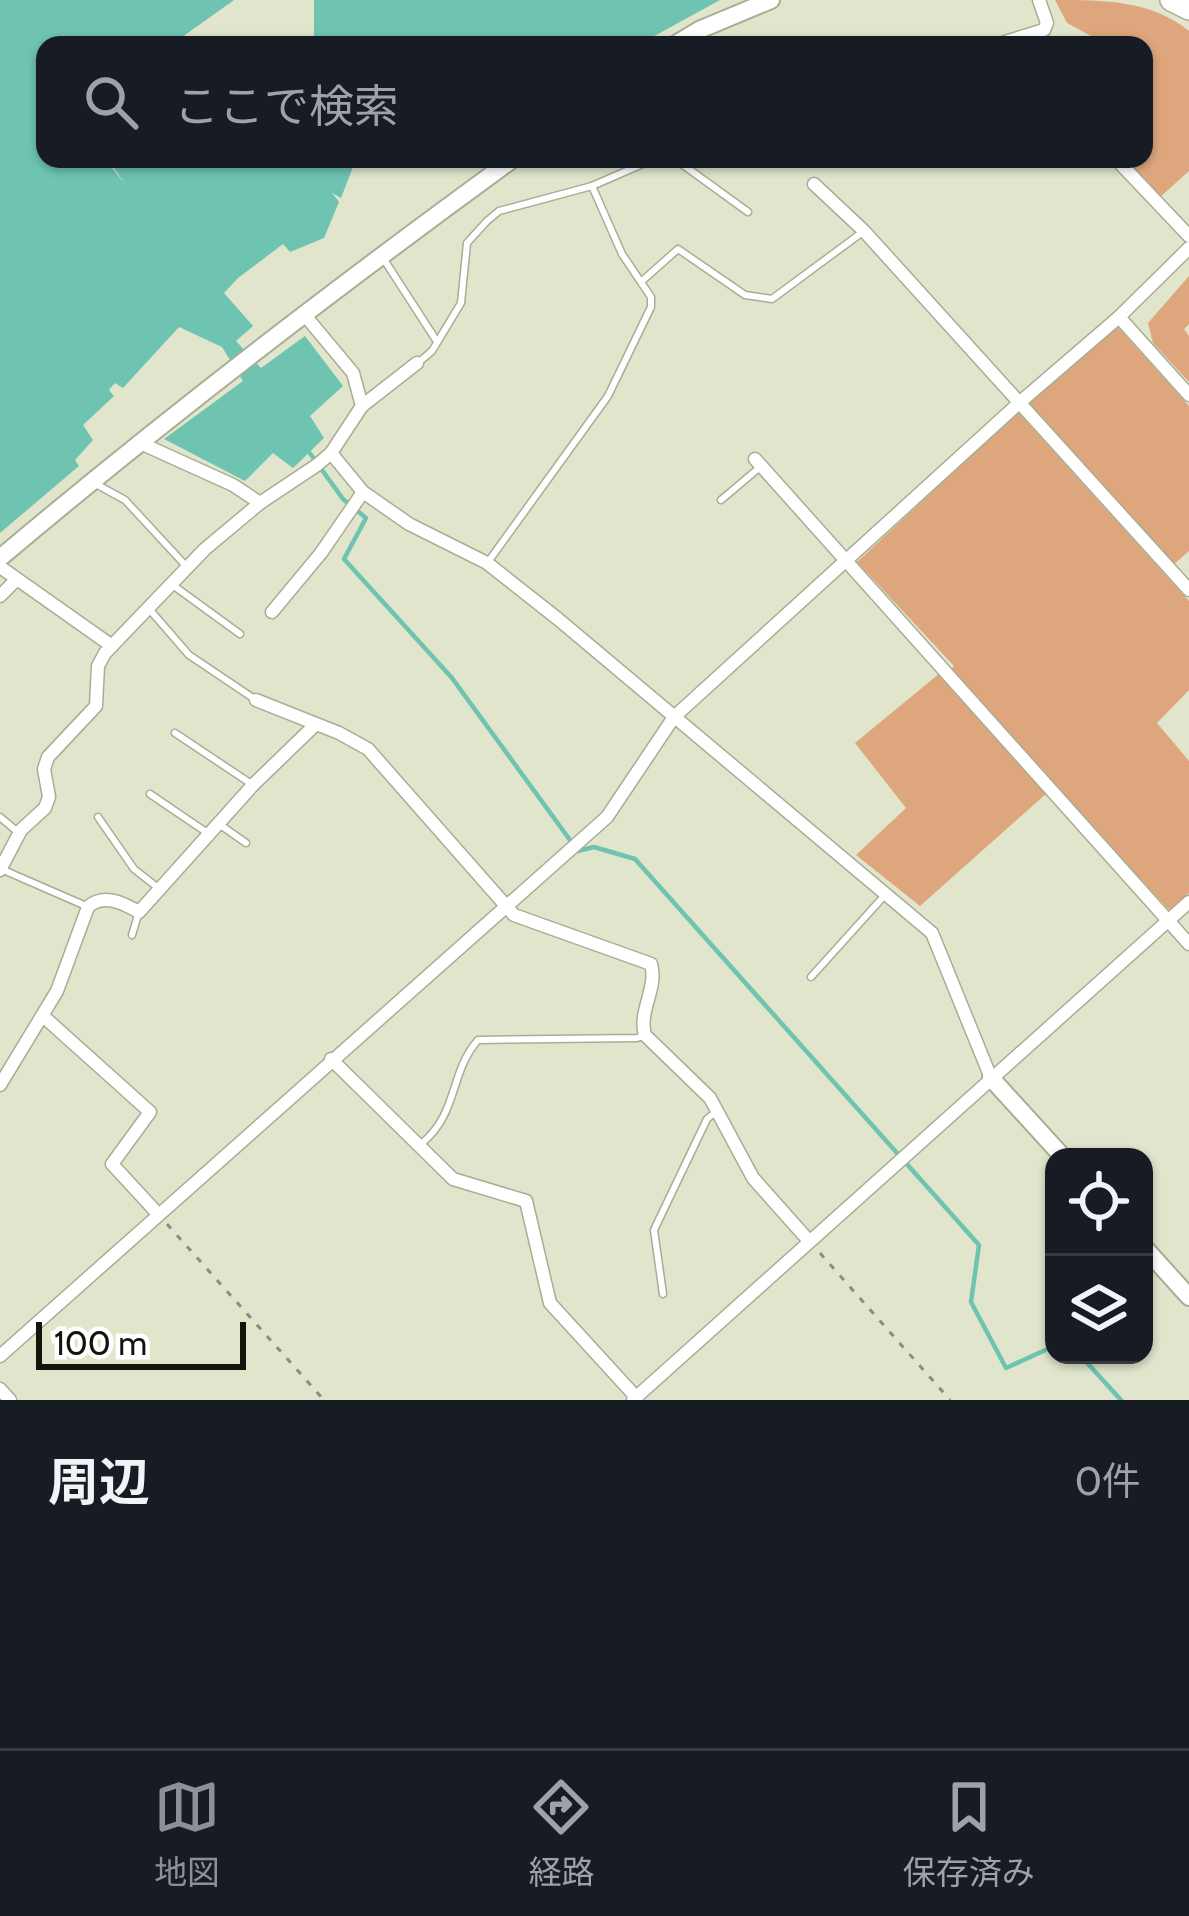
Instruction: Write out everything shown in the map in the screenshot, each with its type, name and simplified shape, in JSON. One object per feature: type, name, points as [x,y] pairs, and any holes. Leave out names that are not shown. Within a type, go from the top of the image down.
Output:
[{"type":"street","points":[[690,36],[771,0]]},
{"type":"street","points":[[1026,36],[1044,30],[1048,22],[1039,0]]},
{"type":"street","points":[[0,558],[303,313],[501,168]]},
{"type":"street","points":[[1124,168],[1189,236]]},
{"type":"street","points":[[814,184],[864,231],[1189,590]]},
{"type":"street","points":[[0,1356],[607,817],[674,717],[1120,317],[1189,248]]},
{"type":"street","points":[[303,313],[353,373],[362,406]]},
{"type":"street","points":[[1120,317],[1189,395]]},
{"type":"street","points":[[0,870],[19,833],[45,808],[48,757],[96,706],[98,666],[112,646],[187,566],[260,503],[331,453],[362,406],[417,363]]},
{"type":"street","points":[[139,442],[233,485],[260,503]]},
{"type":"street","points":[[331,453],[363,492],[409,524],[487,563],[932,933],[991,1078],[1055,1148]]},
{"type":"street","points":[[758,463],[1189,944]]},
{"type":"street","points":[[272,612],[363,492]]},
{"type":"street","points":[[0,567],[112,646]]},
{"type":"street","points":[[0,596],[16,579]]},
{"type":"street","points":[[256,700],[339,733],[380,759],[519,918],[646,959],[654,979],[643,1022],[645,1035],[719,1110],[753,1178],[809,1241]]},
{"type":"street","points":[[0,1085],[57,991],[88,907],[98,900],[121,901],[140,912],[253,785],[315,725]]},
{"type":"street","points":[[332,1059],[454,1179],[526,1201],[550,1303],[634,1399],[1189,902]]},
{"type":"street","points":[[43,1016],[151,1112],[112,1164],[158,1214]]},
{"type":"street","points":[[1152,1256],[1189,1297]]},
{"type":"street","points":[[0,1389],[10,1400]]},
{"type":"lane","points":[[417,363],[432,351],[463,298],[467,243],[487,221],[510,207],[592,186],[633,168]]},
{"type":"lane","points":[[687,168],[748,212]]},
{"type":"lane","points":[[487,563],[608,396],[651,307],[651,297],[622,254],[592,186]]},
{"type":"lane","points":[[641,281],[678,249],[745,295],[772,299],[864,231]]},
{"type":"lane","points":[[381,255],[436,340]]},
{"type":"lane","points":[[721,500],[758,463]]},
{"type":"lane","points":[[91,482],[125,500],[187,566]]},
{"type":"lane","points":[[171,584],[240,634]]},
{"type":"lane","points":[[149,609],[189,656],[256,700]]},
{"type":"lane","points":[[175,733],[253,785]]},
{"type":"lane","points":[[150,794],[246,843]]},
{"type":"lane","points":[[0,817],[19,833]]},
{"type":"lane","points":[[98,817],[134,869],[160,890]]},
{"type":"lane","points":[[0,870],[88,907]]},
{"type":"lane","points":[[811,977],[888,892]]},
{"type":"lane","points":[[132,935],[140,912]]},
{"type":"lane","points":[[419,1146],[445,1120],[460,1070],[478,1040],[637,1039],[645,1035]]},
{"type":"lane","points":[[663,1294],[654,1230],[707,1119],[719,1110]]},
{"type":"path","points":[[158,1214],[324,1400]]},
{"type":"path","points":[[809,1241],[950,1400]]},
{"type":"shaded area","points":[[1055,0],[1143,8],[1189,31],[1189,171],[1159,198],[1130,168],[1153,168],[1153,36],[1091,36],[1067,23]]},
{"type":"shaded area","points":[[1189,276],[1189,324],[1184,329],[1189,336],[1189,382],[1153,343],[1148,323]]},
{"type":"shaded area","points":[[1117,326],[1189,406],[1189,551],[1172,566],[1025,404]]},
{"type":"shaded area","points":[[1018,412],[1189,601],[1189,690],[1157,723],[1189,761],[1189,893],[1170,911],[949,672],[954,666],[857,562]]},
{"type":"shaded area","points":[[940,673],[1047,793],[920,906],[856,855],[906,808],[855,743]]},
{"type":"water","points":[[0,0],[234,0],[184,36],[36,36],[36,168],[112,168],[125,184],[114,168],[353,168],[341,198],[332,193],[339,202],[324,238],[290,252],[283,244],[224,293],[253,326],[236,341],[261,368],[305,336],[343,386],[310,416],[324,438],[293,468],[273,453],[245,481],[164,439],[243,381],[222,347],[179,327],[123,388],[115,383],[109,390],[114,396],[83,425],[93,440],[75,460],[79,466],[0,533]]},
{"type":"water","points":[[314,0],[720,0],[654,36],[314,36]]},
{"type":"waterway","points":[[309,452],[343,499],[366,518],[344,559],[452,678],[578,851],[594,847],[635,859],[979,1245],[971,1302],[1006,1368],[1045,1350]]},
{"type":"waterway","points":[[1088,1364],[1121,1400]]}]
